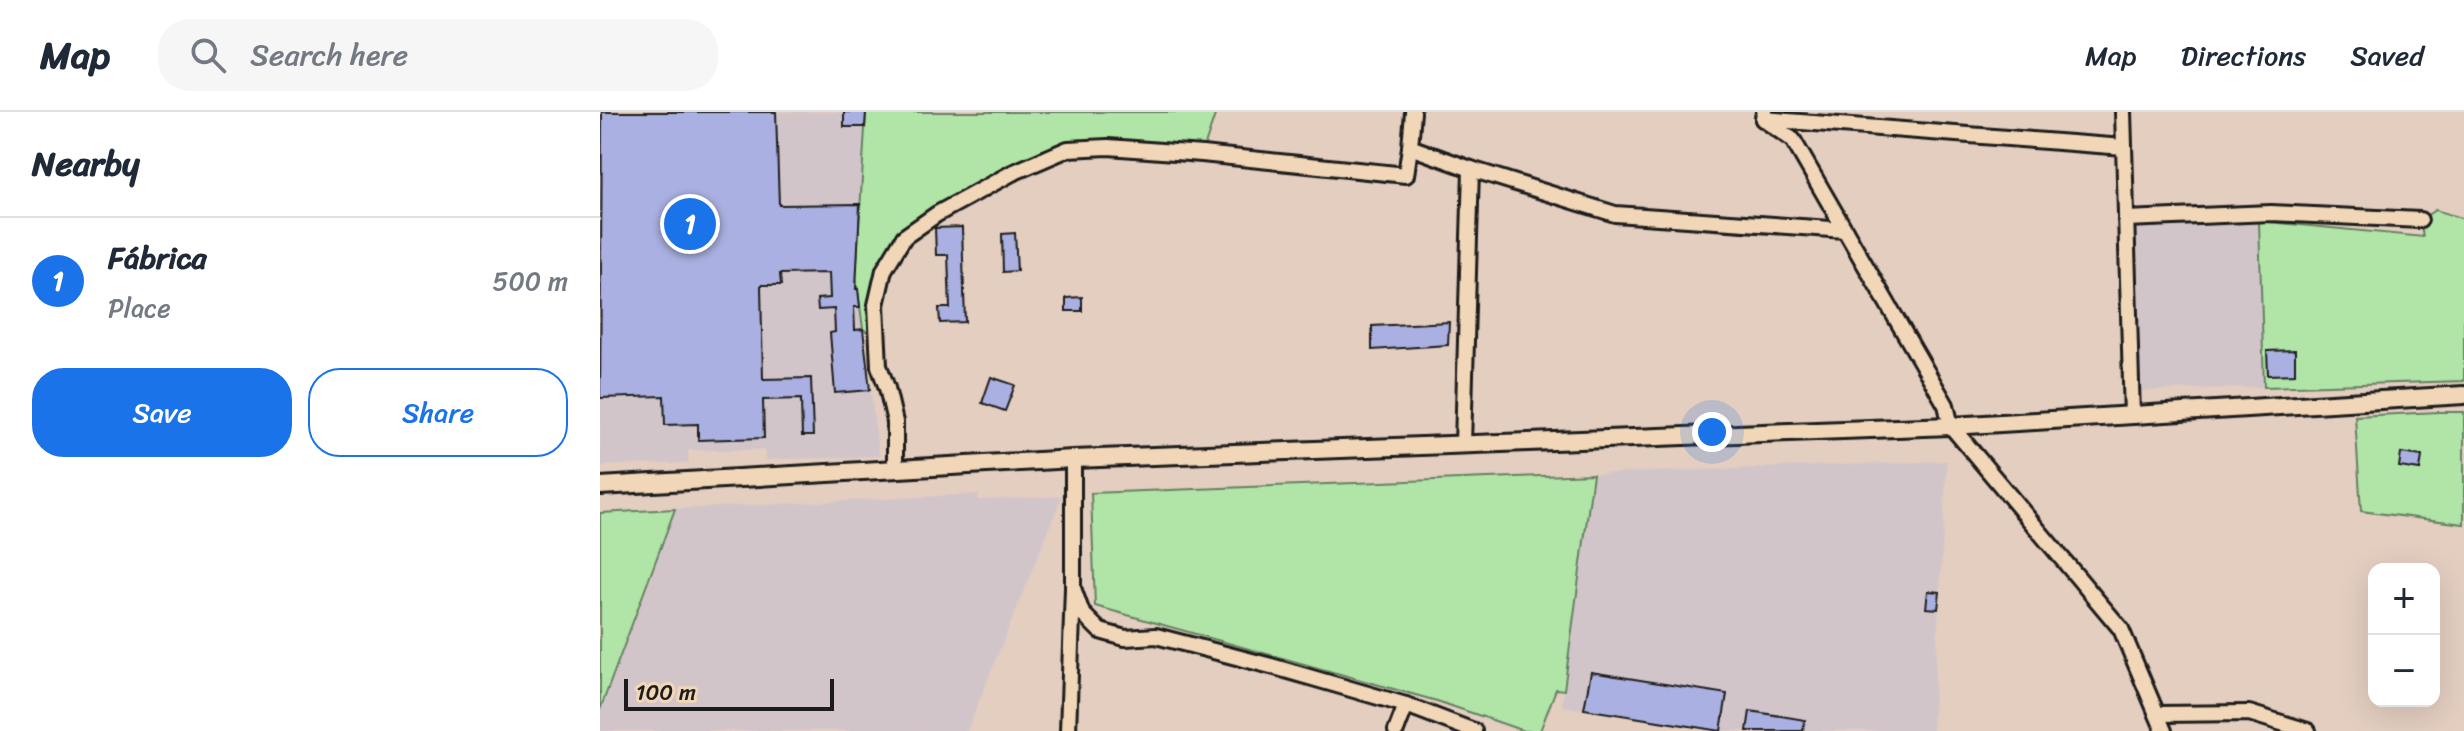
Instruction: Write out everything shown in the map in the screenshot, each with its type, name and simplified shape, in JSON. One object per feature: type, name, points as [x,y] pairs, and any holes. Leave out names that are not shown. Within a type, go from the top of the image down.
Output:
[{"type":"street","points":[[895,468],[895,422],[879,366],[876,305],[884,270],[904,237],[937,214],[1012,173],[1068,149],[1108,147],[1202,154],[1406,175],[1413,112]]},
{"type":"street","points":[[2123,112],[2132,416]]},
{"type":"street","points":[[1763,116],[2124,147]]},
{"type":"street","points":[[1763,116],[1793,140],[1946,405],[1951,426],[2121,629],[2164,731]]},
{"type":"street","points":[[1410,147],[1615,214],[1845,230]]},
{"type":"street","points":[[1463,444],[1471,169]]},
{"type":"street","points":[[2126,219],[2271,213],[2420,220]]},
{"type":"street","points":[[600,486],[1073,459],[1951,426],[2464,395]]},
{"type":"street","points":[[1068,731],[1073,459]]},
{"type":"street","points":[[1073,588],[1082,613],[1100,631],[1125,638],[1156,636],[1406,705],[1474,731]]},
{"type":"street","points":[[1396,731],[1406,705]]},
{"type":"street","points":[[2157,714],[2249,713],[2308,731]]},
{"type":"shaded area","points":[[600,112],[866,112],[856,277],[879,456],[765,460],[764,450],[688,450],[689,463],[600,466]]},
{"type":"shaded area","points":[[2259,221],[2264,387],[2139,391],[2134,225]]},
{"type":"shaded area","points":[[1947,461],[1932,731],[1722,731],[1562,706],[1593,474]]},
{"type":"shaded area","points":[[979,494],[978,500],[1062,496],[967,731],[600,731],[600,710],[675,509]]},
{"type":"green space","points":[[866,112],[1216,112],[1202,154],[1068,149],[904,237],[884,270],[877,338],[863,329],[856,277]]},
{"type":"green space","points":[[2435,210],[2464,219],[2464,381],[2264,387],[2259,221],[2423,237],[2420,220]]},
{"type":"green space","points":[[2464,412],[2464,524],[2361,511],[2355,416]]},
{"type":"green space","points":[[1593,474],[1564,690],[1556,689],[1540,731],[1524,731],[1437,701],[1095,606],[1091,493]]},
{"type":"green space","points":[[675,509],[600,710],[600,513]]},
{"type":"building","points":[[602,112],[776,112],[779,205],[860,204],[856,289],[860,307],[854,307],[855,330],[863,329],[870,390],[835,393],[830,333],[835,332],[834,309],[818,310],[817,299],[830,298],[829,273],[780,274],[781,285],[761,285],[763,379],[811,378],[813,436],[802,436],[801,399],[763,400],[764,438],[698,440],[698,424],[665,425],[664,396],[600,398]]},
{"type":"building","points":[[844,112],[866,112],[865,127],[844,127]]},
{"type":"building","points":[[962,227],[965,322],[940,323],[939,308],[950,308],[948,255],[936,255],[935,228]]},
{"type":"building","points":[[1015,233],[1017,271],[1003,272],[1002,234]]},
{"type":"building","points":[[1082,297],[1082,311],[1066,311],[1066,298]]},
{"type":"building","points":[[1449,322],[1448,345],[1372,350],[1372,326]]},
{"type":"building","points":[[2295,350],[2295,374],[2268,375],[2267,351]]},
{"type":"building","points":[[991,377],[1015,385],[1005,411],[982,403]]},
{"type":"building","points":[[2401,453],[2422,456],[2420,470],[2399,467]]},
{"type":"building","points":[[1928,591],[1940,592],[1938,609],[1926,608]]},
{"type":"building","points":[[1591,672],[1727,694],[1721,731],[1584,709]]},
{"type":"building","points":[[1750,711],[1805,720],[1803,731],[1747,731]]},
{"type":"place","name":"Fábrica","points":[[690,224]]}]
